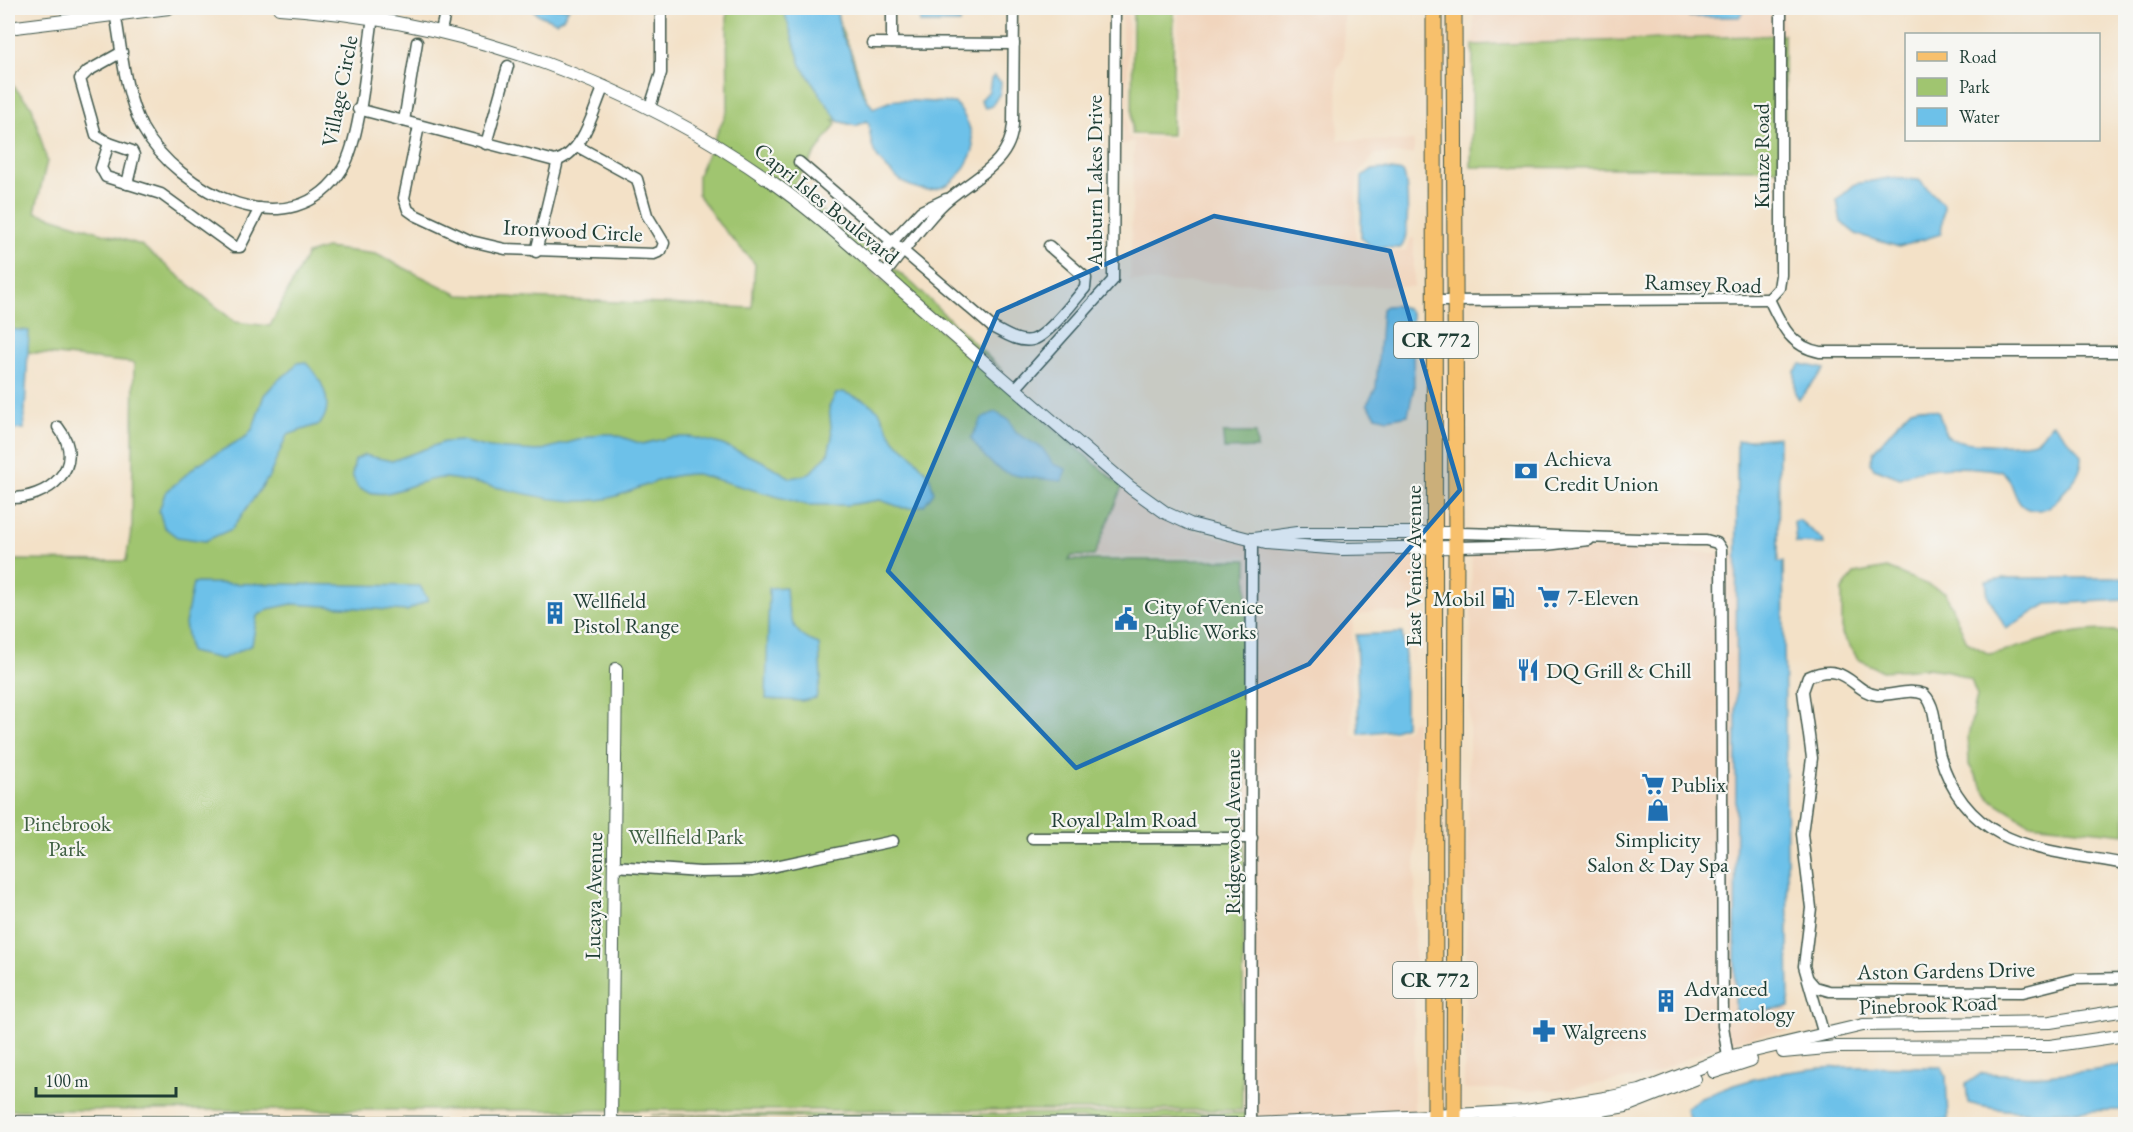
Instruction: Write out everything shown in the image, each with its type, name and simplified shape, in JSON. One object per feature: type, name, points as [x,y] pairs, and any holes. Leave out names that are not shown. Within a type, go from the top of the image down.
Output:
[{"type":"main road","name":"East Venice Avenue","points":[[1434,8],[1435,1120]]},
{"type":"main road","points":[[1445,8],[1447,117],[1454,149]]},
{"type":"main road","name":"East Venice Avenue","points":[[1454,8],[1456,540],[1454,1120]]},
{"type":"main road","points":[[1436,731],[1442,753],[1443,827],[1455,847]]},
{"type":"main road","points":[[1436,836],[1443,850],[1447,896],[1454,924]]},
{"type":"street","points":[[8,28],[115,12],[169,8]]},
{"type":"street","name":"Capri Isles Boulevard","points":[[279,8],[373,17],[441,31],[535,58],[650,107],[721,148],[781,189],[872,264],[1131,488],[1166,513],[1212,532],[1252,539],[1297,533],[1456,540]]},
{"type":"street","points":[[441,31],[446,8]]},
{"type":"street","points":[[650,107],[661,73],[661,8]]},
{"type":"street","points":[[892,8],[892,43]]},
{"type":"street","points":[[872,264],[921,211],[949,198],[993,165],[1012,138],[1014,8]]},
{"type":"street","name":"Auburn Lakes Drive","points":[[1016,389],[1113,280],[1115,8]]},
{"type":"street","name":"Kunze Road","points":[[1769,299],[1776,294],[1781,275],[1781,8]]},
{"type":"street","name":"Village Circle","points":[[115,12],[130,97],[152,141],[178,171],[200,188],[225,201],[260,208],[299,202],[330,184],[348,158],[373,17]]},
{"type":"street","points":[[404,122],[417,42]]},
{"type":"street","points":[[872,43],[1014,44]]},
{"type":"street","points":[[122,52],[88,71],[80,79],[96,135],[109,143],[133,152]]},
{"type":"street","points":[[486,144],[508,66]]},
{"type":"street","points":[[358,109],[543,159],[558,160],[577,146],[604,86]]},
{"type":"street","name":"Ironwood Circle","points":[[419,126],[404,194],[408,210],[429,222],[471,241],[504,249],[536,252],[654,254],[664,247],[663,239],[647,215],[637,179],[577,146]]},
{"type":"street","points":[[127,184],[133,152],[152,141]]},
{"type":"street","points":[[109,143],[101,168],[106,177],[172,201],[234,247],[240,247],[260,208]]},
{"type":"street","points":[[536,252],[558,160]]},
{"type":"street","points":[[799,162],[992,327],[1010,336],[1034,340],[1042,335],[1087,283],[1086,278],[1049,246]]},
{"type":"street","points":[[884,275],[949,198]]},
{"type":"street","name":"Ramsey Road","points":[[1436,301],[1769,299],[1789,337],[1802,347],[1820,352],[2126,352]]},
{"type":"street","points":[[8,498],[24,498],[39,494],[54,484],[62,473],[68,459],[68,445],[58,428]]},
{"type":"street","points":[[1456,540],[1572,543],[1595,538],[1706,540],[1717,543],[1723,552],[1723,1026],[1728,1057]]},
{"type":"street","name":"Ridgewood Avenue","points":[[1250,1124],[1252,539]]},
{"type":"street","name":"Lucaya Avenue","points":[[611,1124],[616,669]]},
{"type":"street","points":[[1824,1035],[1804,963],[1811,908],[1802,826],[1812,750],[1803,691],[1806,679],[1816,674],[1844,675],[1875,694],[1912,692],[1924,694],[1932,705],[1937,745],[1952,783],[1971,812],[1998,834],[2042,849],[2126,864]]},
{"type":"street","name":"Royal Palm Road","points":[[1032,838],[1252,838]]},
{"type":"street","points":[[614,866],[700,872],[752,871],[893,842]]},
{"type":"street","name":"Aston Gardens Drive","points":[[1807,977],[1815,987],[1829,991],[2023,992],[2075,979],[2126,978]]},
{"type":"street","points":[[1817,1005],[1829,991]]},
{"type":"street","name":"Pinebrook Road","points":[[1564,1111],[1640,1091],[1728,1057],[1877,1024],[2050,1022],[2126,1010]]},
{"type":"street","name":"Pinebrook Road","points":[[8,1122],[1250,1124],[1477,1120],[1626,1106],[1725,1067],[1797,1049],[2050,1046],[2126,1035]]},
{"type":"highlighted area","points":[[1214,216],[1390,251],[1460,490],[1309,664],[1076,768],[888,571],[998,312]]},
{"type":"shaded area","points":[[1122,8],[1129,8],[1127,135],[1132,138],[1173,139],[1177,135],[1178,8],[1344,8],[1344,57],[1337,70],[1338,140],[1414,141],[1414,154],[1376,154],[1360,171],[1356,189],[1356,237],[1363,247],[1376,252],[1405,251],[1411,238],[1414,238],[1414,287],[1130,281],[1134,141],[1122,145]]},
{"type":"shaded area","points":[[1474,8],[1686,8],[1686,12],[1739,17],[1746,8],[1783,8],[1784,35],[1473,45]]},
{"type":"shaded area","points":[[1122,487],[1187,528],[1223,539],[1297,552],[1422,553],[1412,664],[1409,614],[1375,611],[1354,617],[1352,635],[1352,734],[1358,738],[1395,734],[1408,729],[1410,723],[1416,721],[1414,1112],[1248,1120],[1247,556],[1094,556]]},
{"type":"shaded area","points":[[1472,544],[1737,554],[1735,1013],[1789,1007],[1788,1031],[1758,1035],[1706,1050],[1648,1076],[1558,1090],[1464,1089]]},
{"type":"green space","name":"Wellfield Park","points":[[727,8],[836,8],[841,28],[870,104],[866,121],[856,126],[833,120],[836,124],[792,187],[913,284],[1003,371],[807,215],[1122,487],[1094,556],[1072,556],[1069,560],[1247,560],[1242,1110],[8,1110],[8,560],[126,561],[132,526],[134,363],[8,350],[8,80],[32,107],[47,161],[35,212],[141,245],[235,322],[270,326],[307,254],[326,248],[376,254],[459,295],[752,308],[755,264],[719,224],[698,194],[698,175],[728,109]]},
{"type":"green space","points":[[1133,8],[1174,8],[1172,135],[1132,134]]},
{"type":"green space","points":[[1784,35],[1785,169],[1471,167],[1473,45]]},
{"type":"green space","points":[[1223,433],[1256,433],[1257,448],[1224,449]]},
{"type":"green space","points":[[1887,568],[1945,592],[1967,642],[1989,654],[2073,633],[2108,630],[2125,633],[2125,834],[2030,824],[1990,799],[1969,765],[1968,736],[1977,696],[1971,680],[1949,671],[1928,668],[1882,671],[1858,659],[1842,634],[1842,590],[1854,574]]},
{"type":"green space","points":[[1245,1113],[1248,1120],[651,1115]]},
{"type":"water","points":[[531,8],[569,8],[563,18],[556,22],[539,15]]},
{"type":"water","points":[[783,8],[836,8],[841,34],[849,48],[862,92],[873,108],[894,100],[955,103],[968,124],[973,142],[972,153],[959,175],[951,182],[933,190],[913,187],[887,169],[875,153],[869,124],[866,121],[856,126],[838,121],[801,65]]},
{"type":"water","points":[[950,8],[961,8],[960,23],[920,23],[920,12],[945,14]]},
{"type":"water","points":[[1686,8],[1746,8],[1739,17],[1689,17]]},
{"type":"water","points":[[994,76],[1001,82],[1000,93],[992,106],[985,108],[981,100],[989,91],[991,79]]},
{"type":"water","points":[[1385,169],[1403,172],[1405,178],[1407,224],[1406,235],[1400,248],[1371,247],[1361,237],[1362,177],[1371,170]]},
{"type":"water","points":[[1889,178],[1919,180],[1944,205],[1941,234],[1899,247],[1856,234],[1841,222],[1837,200],[1855,184]]},
{"type":"water","points":[[1386,306],[1405,308],[1412,316],[1414,387],[1408,415],[1388,419],[1376,416],[1367,404],[1376,388],[1382,309]]},
{"type":"water","points":[[8,329],[29,331],[24,429],[8,430]]},
{"type":"water","points":[[305,362],[316,375],[324,391],[327,400],[325,416],[320,424],[287,435],[269,477],[232,529],[205,541],[177,537],[164,527],[159,511],[165,493],[198,464],[247,436],[253,428],[264,395],[297,363]]},
{"type":"water","points":[[1801,364],[1825,369],[1799,399],[1795,393],[1795,371]]},
{"type":"water","points":[[843,392],[866,401],[879,411],[894,440],[911,454],[929,475],[934,492],[924,505],[903,508],[880,500],[848,505],[807,505],[697,474],[671,477],[609,498],[580,501],[548,498],[445,478],[390,492],[370,492],[358,488],[352,475],[355,460],[364,455],[392,461],[444,442],[461,441],[490,448],[538,451],[600,434],[613,434],[642,444],[672,437],[691,437],[720,444],[762,461],[791,478],[809,474],[828,454],[832,437],[829,407],[836,394]]},
{"type":"water","points":[[1919,407],[1938,411],[1946,435],[1953,439],[1976,443],[2030,442],[2040,438],[2053,424],[2082,455],[2079,472],[2054,503],[2047,508],[2035,510],[2027,509],[2022,505],[2010,481],[2001,471],[1963,467],[1936,468],[1911,473],[1900,478],[1874,468],[1870,463],[1874,451],[1911,409]]},
{"type":"water","points":[[995,412],[1009,420],[1016,433],[1042,448],[1053,464],[1066,469],[1062,481],[1010,474],[1000,469],[981,452],[971,438],[982,418]]},
{"type":"water","points":[[1779,437],[1778,562],[1783,562],[1789,1007],[1735,1014],[1737,441]]},
{"type":"water","points":[[1799,520],[1823,540],[1824,544],[1796,543],[1794,521]]},
{"type":"water","points":[[2003,578],[2125,578],[2125,600],[2047,604],[2006,629],[1988,596],[1986,581]]},
{"type":"water","points":[[193,583],[420,586],[428,600],[407,611],[292,604],[269,609],[257,616],[252,645],[222,659],[190,652],[185,624]]},
{"type":"water","points":[[786,587],[792,622],[802,635],[819,644],[821,679],[816,698],[802,701],[766,699],[769,588]]},
{"type":"water","points":[[1402,633],[1405,656],[1405,726],[1395,730],[1359,734],[1356,635]]},
{"type":"water","points":[[2125,1064],[2125,1110],[2026,1111],[1968,1103],[1966,1084],[1982,1073],[2036,1076],[2097,1070]]},
{"type":"water","points":[[1942,1067],[1946,1077],[1948,1120],[1846,1124],[1691,1124],[1686,1109],[1697,1100],[1745,1081],[1800,1070]]},
{"type":"place","name":"Achieva Credit Union","points":[[1526,471]]},
{"type":"place","name":"7-Eleven","points":[[1549,597]]},
{"type":"place","name":"Mobil","points":[[1503,598]]},
{"type":"place","name":"Wellfield Pistol Range","points":[[555,613]]},
{"type":"place","name":"City of Venice Public Works","points":[[1126,619]]},
{"type":"place","name":"DQ Grill & Chill","points":[[1528,670]]},
{"type":"place","name":"Publix","points":[[1653,784]]},
{"type":"place","name":"Simplicity Salon & Day Spa","points":[[1658,810]]},
{"type":"place","name":"Advanced Dermatology","points":[[1666,1001]]},
{"type":"place","name":"Walgreens","points":[[1544,1031]]},
{"type":"park label","name":"Pinebrook Park","points":[[67,836]]}]
